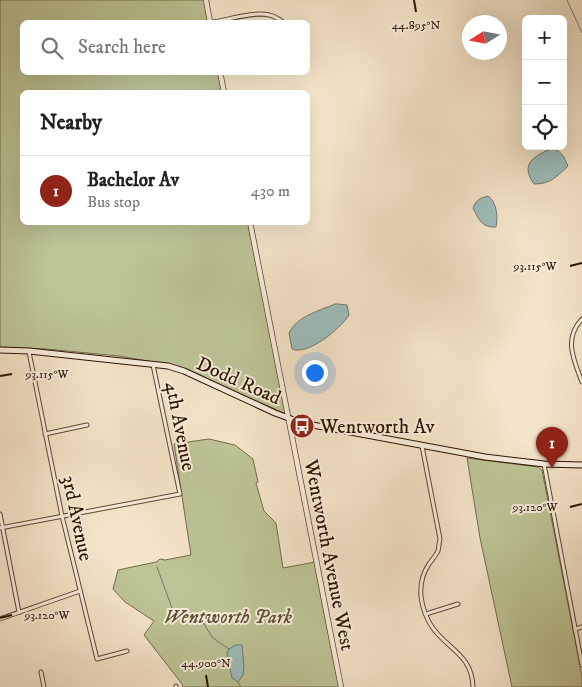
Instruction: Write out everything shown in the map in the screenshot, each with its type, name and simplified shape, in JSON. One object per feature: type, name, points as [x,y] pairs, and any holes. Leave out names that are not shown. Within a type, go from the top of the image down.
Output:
[{"type":"main road","name":"Dodd Road","points":[[0,350],[29,351],[168,366],[184,371],[302,423],[485,457],[544,464],[582,465]]},
{"type":"street","points":[[206,0],[211,20]]},
{"type":"street","points":[[224,20],[262,14],[267,14],[281,20]]},
{"type":"street","points":[[221,75],[224,90]]},
{"type":"street","name":"Wentworth Avenue West","points":[[251,225],[341,687]]},
{"type":"street","points":[[582,319],[574,330],[571,343],[582,382]]},
{"type":"street","name":"3rd Avenue","points":[[29,351],[62,516],[97,659],[127,651]]},
{"type":"street","name":"4th Avenue","points":[[62,516],[180,494],[153,364]]},
{"type":"street","points":[[45,434],[86,425]]},
{"type":"street","points":[[422,445],[440,539],[438,551],[426,569],[422,582],[421,597],[426,614],[435,631],[467,663],[474,687]]},
{"type":"street","points":[[544,464],[582,664]]},
{"type":"street","points":[[0,514],[1,528],[19,612]]},
{"type":"street","points":[[1,528],[62,516]]},
{"type":"street","points":[[0,619],[80,592]]},
{"type":"street","points":[[426,614],[458,604]]},
{"type":"street","points":[[575,629],[582,627]]},
{"type":"street","points":[[42,672],[44,687]]},
{"type":"green space","points":[[0,0],[204,0],[209,20],[20,20],[20,75],[219,75],[223,90],[20,90],[20,225],[248,225],[286,414],[181,367],[119,356],[0,347]]},
{"type":"green space","name":"Wentworth Park","points":[[209,439],[235,445],[253,459],[258,482],[256,483],[264,511],[276,523],[283,568],[315,562],[339,687],[183,687],[144,635],[154,621],[125,602],[113,589],[118,570],[156,562],[160,559],[165,560],[191,555],[174,444]]},
{"type":"green space","points":[[467,458],[538,467],[542,470],[582,676],[582,687],[512,687],[480,538]]},
{"type":"water","points":[[548,150],[557,150],[568,166],[549,181],[534,184],[528,171],[528,166],[538,155]]},
{"type":"water","points":[[488,196],[496,210],[496,227],[484,225],[473,208],[475,203]]},
{"type":"water","points":[[335,304],[347,305],[349,315],[339,327],[315,345],[299,350],[292,349],[289,333],[297,322]]},
{"type":"water","points":[[235,645],[242,645],[244,667],[243,675],[238,682],[232,678],[227,653]]},
{"type":"waterway","points":[[567,0],[582,33]]},
{"type":"waterway","points":[[157,567],[172,608],[202,621],[213,638],[229,649]]},
{"type":"waterway","points":[[238,682],[241,687]]},
{"type":"place","name":"Wentworth Av","points":[[302,426]]},
{"type":"place","name":"Bachelor Av","points":[[552,468]]}]
